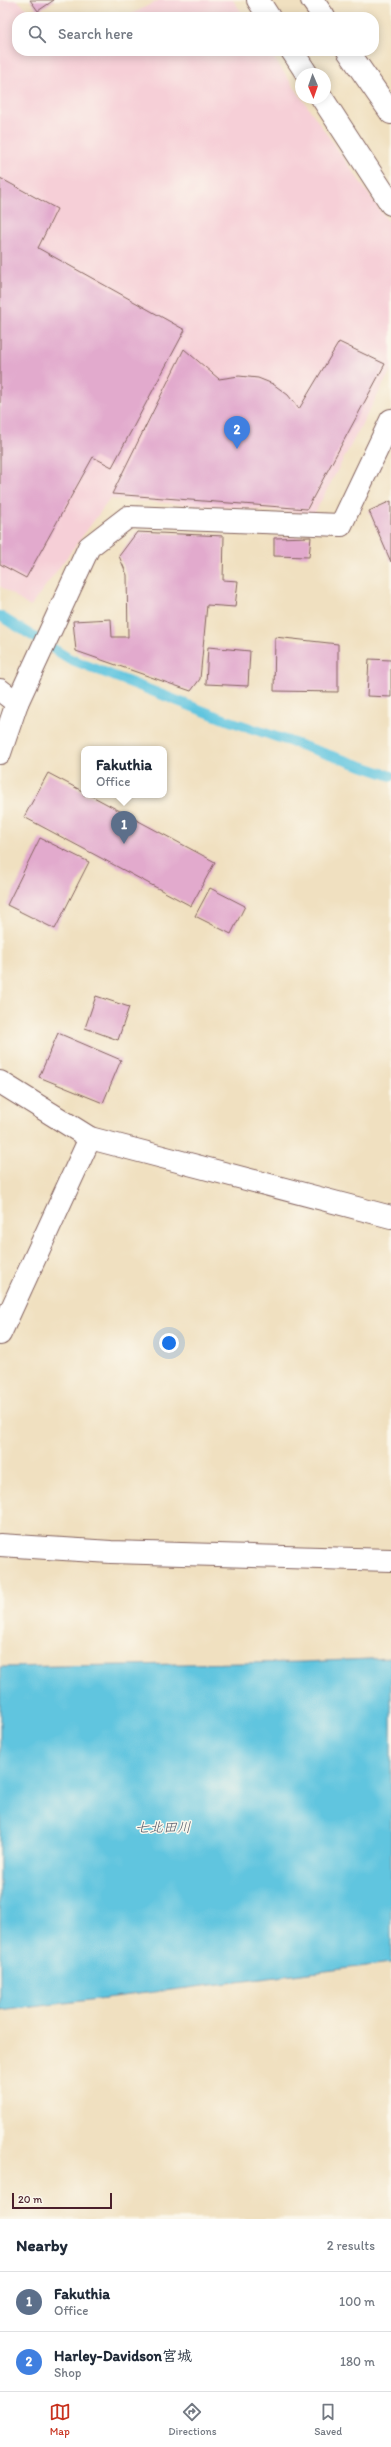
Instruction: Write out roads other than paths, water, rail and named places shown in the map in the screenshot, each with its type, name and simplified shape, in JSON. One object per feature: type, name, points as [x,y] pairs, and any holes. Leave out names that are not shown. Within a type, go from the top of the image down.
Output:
[{"type":"main road","points":[[258,0],[266,12]]},
{"type":"main road","points":[[312,0],[320,12]]},
{"type":"main road","points":[[295,56],[303,68]]},
{"type":"main road","points":[[351,56],[391,113]]},
{"type":"main road","points":[[326,104],[391,204]]},
{"type":"main road","points":[[0,753],[21,696],[89,547],[128,517],[342,525],[391,420]]},
{"type":"main road","points":[[0,690],[21,696]]},
{"type":"main road","points":[[0,1082],[90,1138],[391,1217]]},
{"type":"main road","points":[[0,1334],[90,1138]]},
{"type":"main road","points":[[0,1545],[111,1552],[391,1560]]},
{"type":"water","name":"七北田川","points":[[391,1658],[391,1963],[0,2011],[0,1667],[303,1662]]},
{"type":"waterway","points":[[0,616],[70,659],[224,719],[391,776]]},
{"type":"place","name":"Harley-Davidson宮城","points":[[237,449]]},
{"type":"place","name":"Fakuthia","points":[[124,844]]}]
